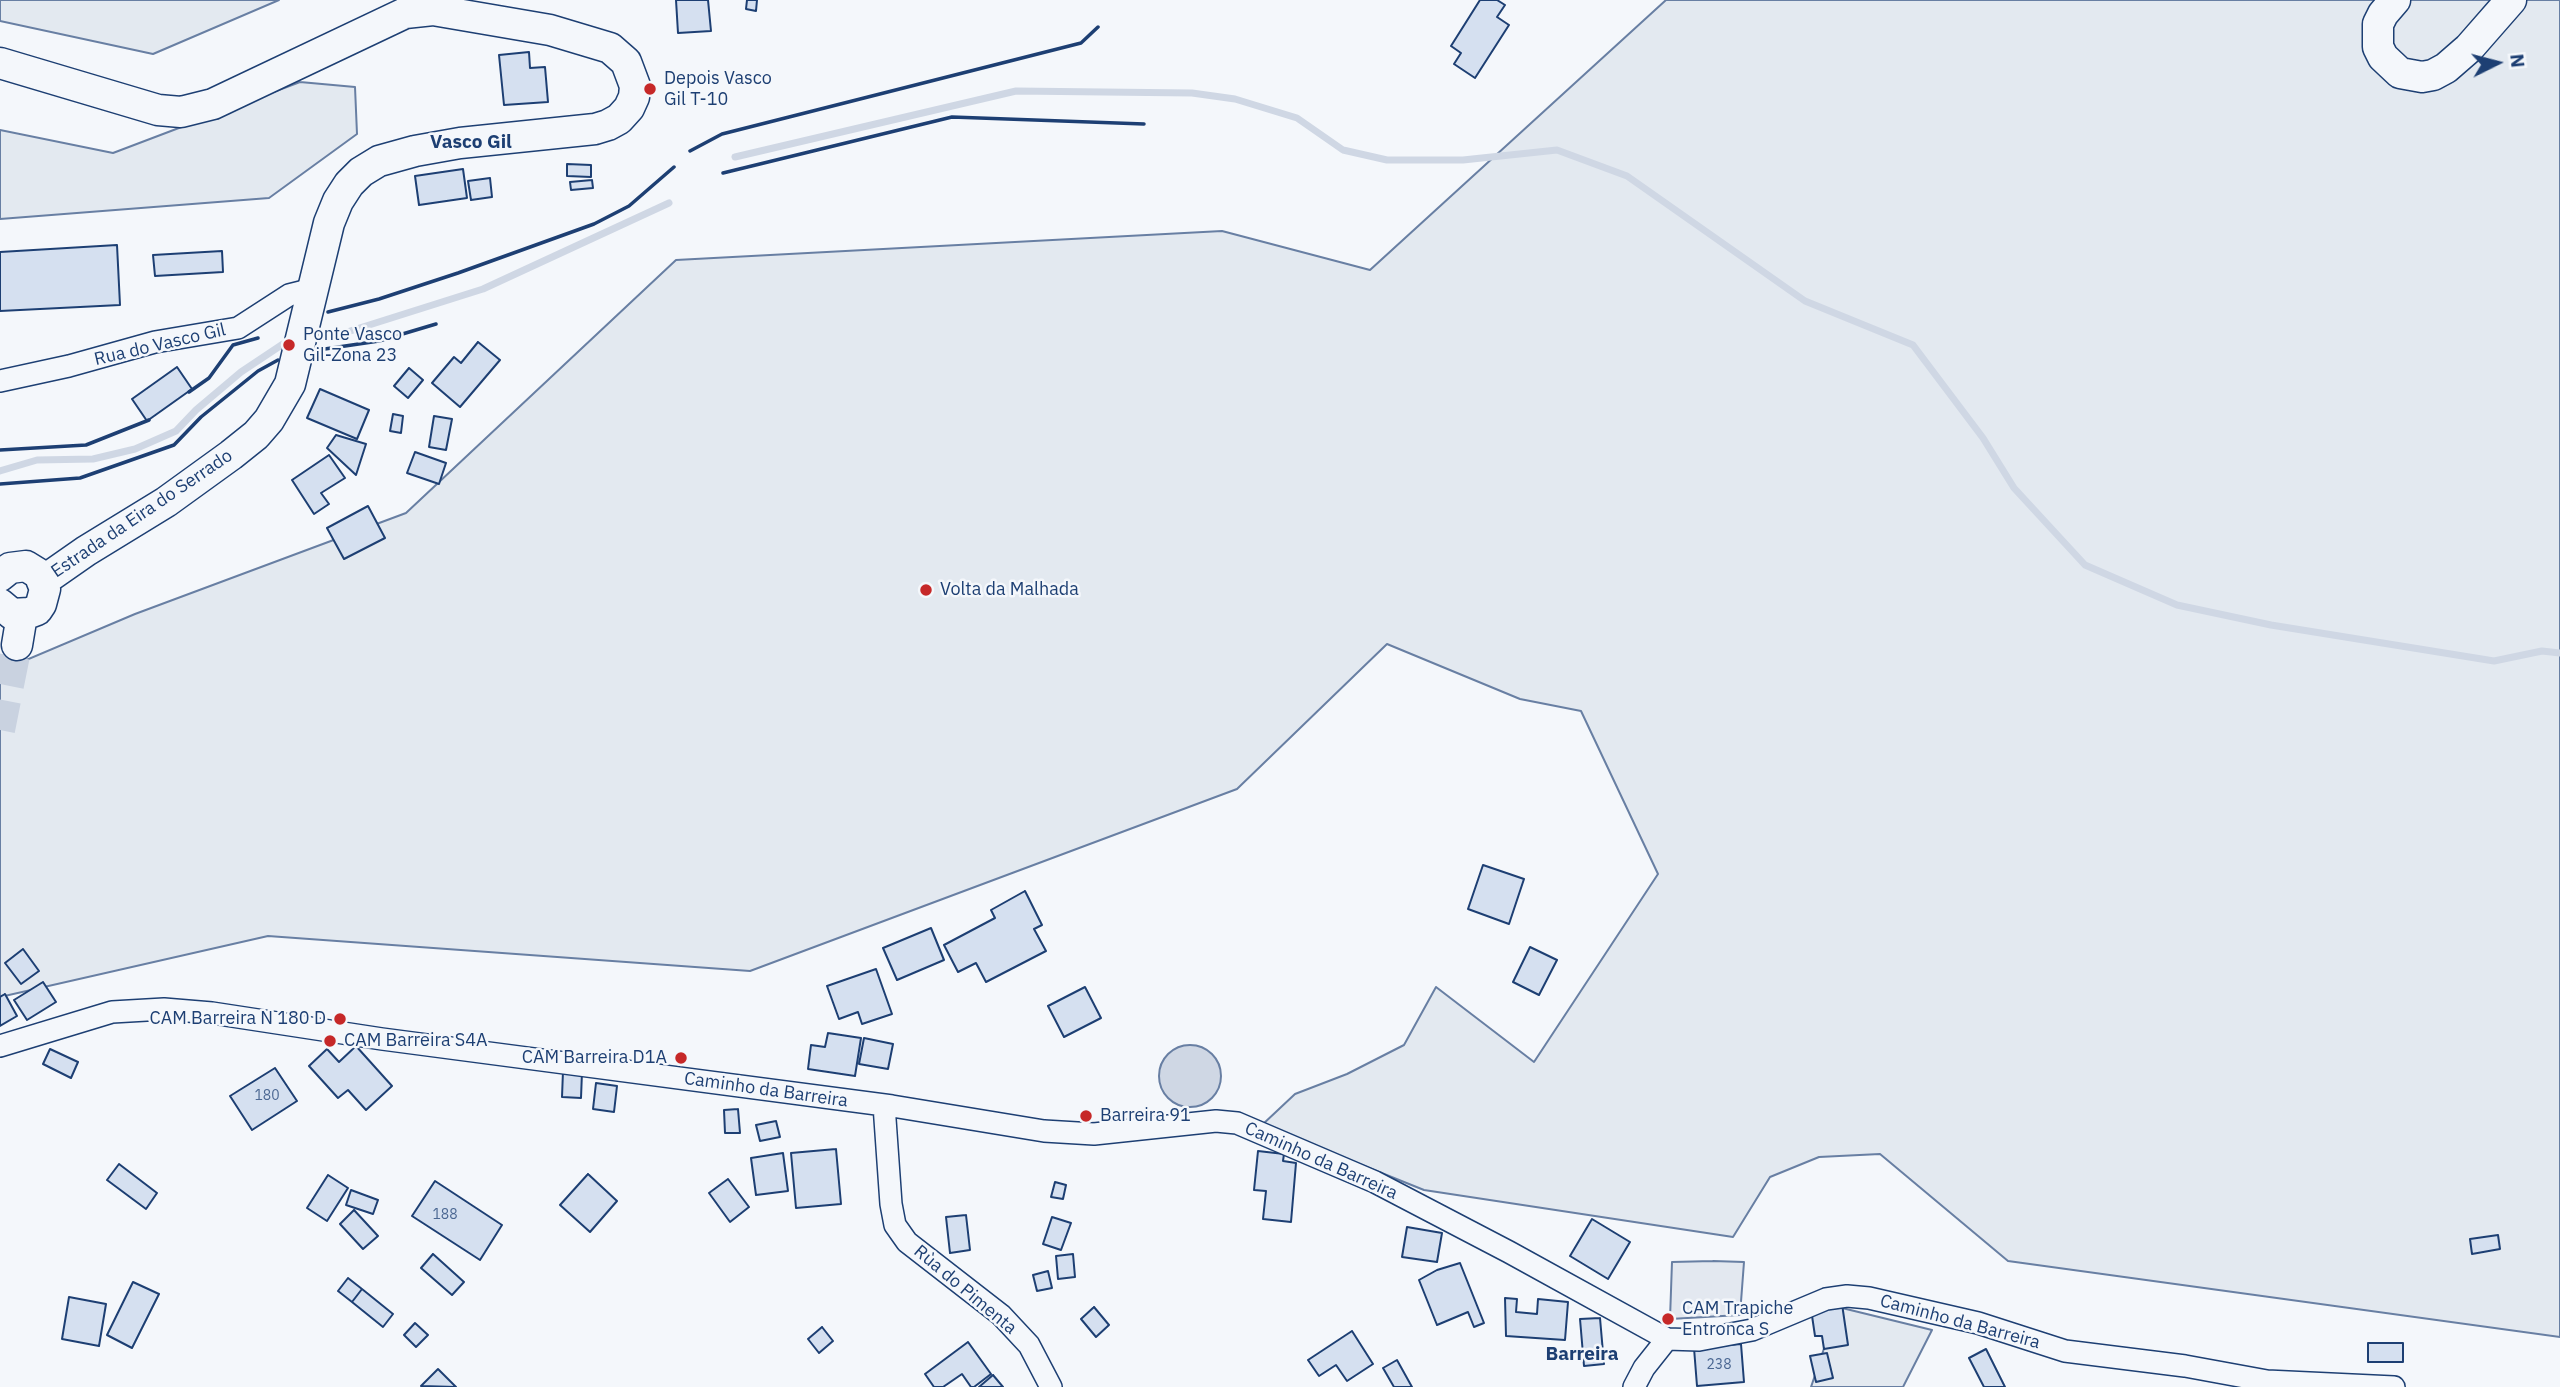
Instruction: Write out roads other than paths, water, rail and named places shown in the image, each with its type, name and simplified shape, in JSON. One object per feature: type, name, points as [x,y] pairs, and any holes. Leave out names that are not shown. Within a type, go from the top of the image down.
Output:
[{"type":"main road","points":[[2395,0],[2382,14],[2378,24],[2378,47],[2383,57],[2399,73],[2410,77],[2433,75],[2446,68],[2469,48],[2511,0]]},
{"type":"main road","name":"Estrada da Eira do Serrado","points":[[0,63],[158,110],[181,112],[213,104],[405,13],[433,10],[550,30],[610,48],[626,62],[632,75],[634,97],[619,119],[595,129],[415,150],[379,161],[361,172],[338,201],[321,246],[295,363],[281,402],[256,435],[166,502],[43,581]]},
{"type":"main road","points":[[0,576],[10,568],[26,566],[39,574],[45,589],[37,610],[11,610],[17,645]]},
{"type":"street","name":"Rua do Vasco Gil","points":[[0,381],[69,366],[155,342],[238,328],[289,295],[309,302]]},
{"type":"street","name":"Caminho da Barreira","points":[[0,1046],[112,1012],[164,1009],[212,1013],[382,1039],[884,1105],[1044,1131],[1094,1134],[1216,1121],[1237,1123],[1375,1182],[1667,1339],[1699,1340],[1752,1330],[1826,1298],[1847,1296],[1869,1298],[1978,1322],[2065,1351],[2185,1366],[2267,1381],[2394,1387]]},
{"type":"street","name":"Rùa do Pimenta","points":[[884,1105],[895,1225],[907,1241],[1001,1315],[1029,1345],[1051,1387]]},
{"type":"street","points":[[1634,1387],[1644,1368],[1667,1339]]},
{"type":"waterway","points":[[735,157],[1016,91],[1192,93],[1235,99],[1297,118],[1343,150],[1387,160],[1463,160],[1557,150],[1627,176],[1805,301],[1913,345],[1983,438],[2014,488],[2085,565],[2177,605],[2271,625],[2494,661],[2542,651],[2560,653]]},
{"type":"waterway","points":[[307,339],[347,332],[483,289],[669,203]]},
{"type":"waterway","points":[[0,471],[37,460],[93,459],[135,449],[176,431],[196,410],[241,372],[283,344],[292,342]]},
{"type":"tunnel","points":[[0,730],[17,645]]},
{"type":"place","name":"Depois Vasco Gil T-10","points":[[650,89]]},
{"type":"place","name":"Ponte Vasco Gil-Zona 23","points":[[289,345]]},
{"type":"place","name":"Volta da Malhada","points":[[926,590]]},
{"type":"place","name":"CAM Barreira N 180 D","points":[[340,1019]]},
{"type":"place","name":"CAM Barreira S4A","points":[[330,1041]]},
{"type":"place","name":"CAM Barreira D1A","points":[[681,1058]]},
{"type":"place","name":"Barreira 91","points":[[1086,1116]]},
{"type":"place","name":"CAM Trapiche Entronca S","points":[[1668,1319]]},
{"type":"district","name":"Vasco Gil","points":[[471,143]]},
{"type":"district","name":"Barreira","points":[[1582,1355]]}]
